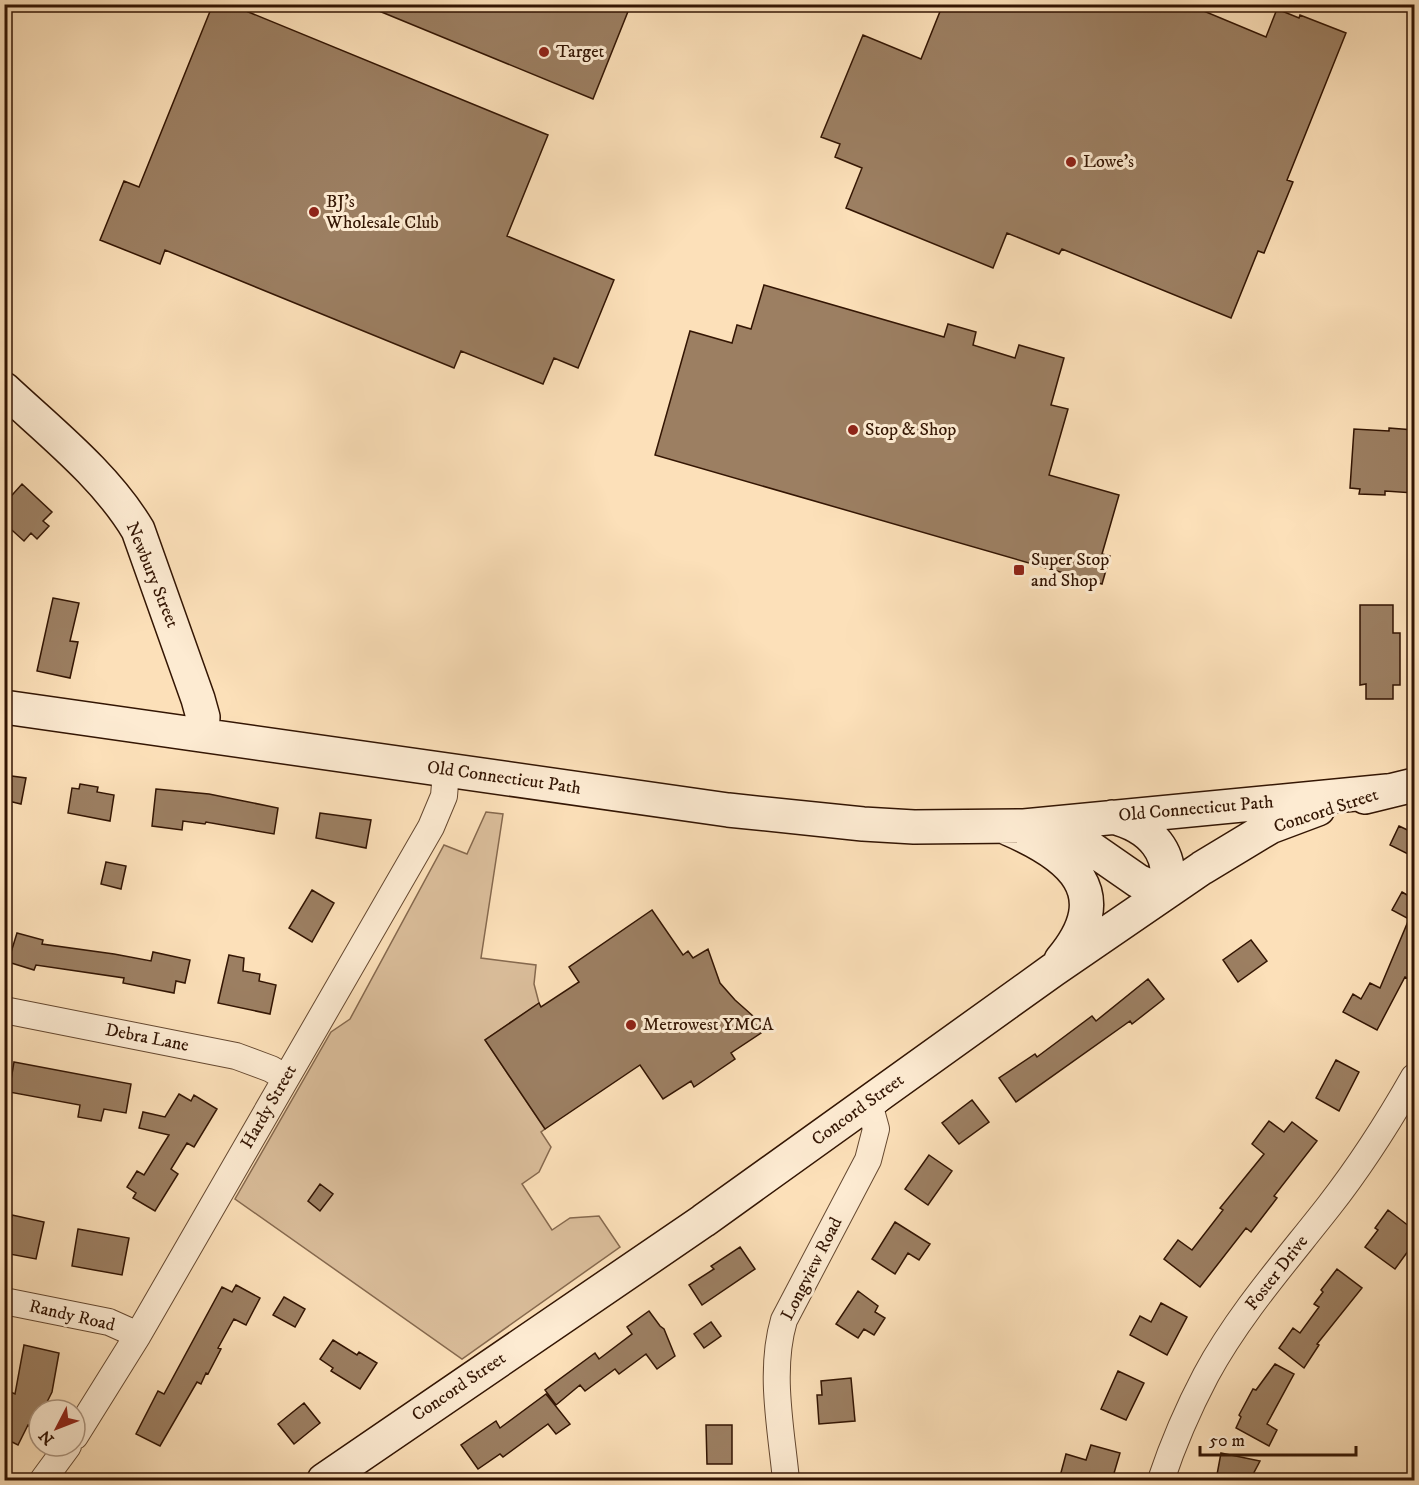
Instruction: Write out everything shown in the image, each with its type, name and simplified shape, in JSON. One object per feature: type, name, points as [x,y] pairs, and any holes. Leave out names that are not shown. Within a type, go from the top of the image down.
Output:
[{"type":"main road","name":"Newbury Street","points":[[4,389],[93,473],[131,519],[149,558],[198,699],[203,717],[202,735]]},
{"type":"main road","name":"Old Connecticut Path","points":[[4,707],[728,810],[838,822],[914,827],[1005,827],[1401,788]]},
{"type":"main road","name":"Concord Street","points":[[344,1475],[1053,970],[1226,852],[1270,827],[1316,810],[1401,788]]},
{"type":"main road","points":[[1112,817],[1141,828],[1161,848],[1168,868],[1166,893]]},
{"type":"main road","name":"Old Connecticut Path","points":[[1005,827],[1067,839],[1089,847],[1146,886],[1166,893]]},
{"type":"main road","points":[[1005,827],[1038,842],[1061,857],[1074,870],[1083,886],[1086,903],[1083,924],[1072,946],[1053,970]]},
{"type":"street","name":"Hardy Street","points":[[87,1417],[138,1335],[436,817],[444,796],[446,771]]},
{"type":"street","name":"Debra Lane","points":[[4,1010],[237,1056],[271,1069],[286,1078]]},
{"type":"street","name":"Foster Drive","points":[[1161,1480],[1190,1407],[1226,1341],[1274,1275],[1343,1188],[1414,1077]]},
{"type":"street","name":"Longview Road","points":[[786,1480],[777,1377],[778,1339],[784,1320],[868,1160],[876,1129],[870,1107],[903,1079]]},
{"type":"street","name":"Randy Road","points":[[4,1301],[109,1322],[138,1335]]},
{"type":"street","points":[[43,1480],[59,1458]]},
{"type":"shaded area","points":[[486,812],[503,814],[481,958],[536,965],[534,984],[539,1003],[485,1040],[545,1129],[541,1132],[551,1147],[539,1172],[522,1184],[552,1230],[570,1218],[599,1216],[620,1247],[462,1359],[235,1199],[331,1032],[350,1019],[444,845],[467,854]]},
{"type":"building","name":"BJ's Wholesale Club","points":[[213,4],[229,4],[548,135],[507,236],[614,280],[578,368],[554,358],[543,384],[461,351],[454,368],[165,250],[160,264],[100,240],[124,181],[139,187]]},
{"type":"building","name":"Target","points":[[362,4],[631,4],[593,99]]},
{"type":"building","name":"Lowe's","points":[[943,4],[1187,4],[1266,37],[1277,9],[1299,18],[1300,15],[1346,33],[1287,180],[1293,182],[1264,253],[1258,251],[1231,318],[1062,249],[1059,254],[1007,233],[993,268],[846,208],[862,168],[835,157],[840,144],[821,137],[863,35],[921,59]]},
{"type":"building","name":"Stop & Shop","points":[[764,285],[944,337],[948,324],[976,332],[973,345],[1015,358],[1019,345],[1064,358],[1051,405],[1068,409],[1049,475],[1119,495],[1102,554],[1110,556],[1102,584],[655,455],[690,331],[732,343],[737,325],[751,329]]},
{"type":"building","points":[[1389,428],[1414,430],[1414,493],[1385,491],[1385,495],[1359,494],[1360,489],[1350,488],[1354,429],[1389,431]]},
{"type":"building","points":[[22,484],[52,512],[43,521],[49,526],[37,539],[31,533],[24,541],[4,523],[4,504]]},
{"type":"building","points":[[53,598],[79,603],[70,641],[78,642],[70,678],[37,671]]},
{"type":"building","points":[[1360,605],[1393,605],[1393,633],[1400,633],[1400,685],[1393,685],[1393,699],[1366,699],[1366,684],[1360,685]]},
{"type":"building","points":[[4,775],[26,778],[21,804],[4,800]]},
{"type":"building","points":[[80,784],[98,787],[97,792],[114,795],[110,821],[68,813],[72,788],[79,789]]},
{"type":"building","points":[[156,789],[209,794],[278,808],[274,834],[206,822],[205,824],[183,821],[182,830],[152,826]]},
{"type":"building","points":[[320,813],[371,820],[366,848],[316,838]]},
{"type":"building","points":[[1399,826],[1414,833],[1414,857],[1390,845]]},
{"type":"building","points":[[106,862],[126,866],[121,889],[101,884]]},
{"type":"building","points":[[312,890],[334,903],[312,942],[289,928]]},
{"type":"building","points":[[1402,892],[1414,899],[1414,981],[1405,977],[1377,1030],[1343,1012],[1353,994],[1361,999],[1370,983],[1380,988],[1409,919],[1392,910]]},
{"type":"building","name":"Metrowest YMCA","points":[[652,910],[683,955],[688,951],[693,958],[708,949],[720,983],[753,1016],[751,1017],[761,1033],[731,1053],[735,1059],[694,1087],[691,1081],[663,1099],[640,1065],[545,1129],[485,1040],[539,1003],[541,1007],[579,982],[569,967]]},
{"type":"building","points":[[17,933],[43,940],[42,944],[151,961],[153,952],[190,960],[185,983],[176,981],[174,993],[123,983],[124,978],[36,965],[34,970],[8,962]]},
{"type":"building","points":[[1251,940],[1267,961],[1238,982],[1223,960]]},
{"type":"building","points":[[229,955],[244,958],[243,971],[260,974],[259,981],[276,985],[270,1014],[218,1003]]},
{"type":"building","points":[[1148,979],[1164,999],[1132,1024],[1130,1021],[1016,1102],[999,1078],[1035,1054],[1037,1057],[1092,1016],[1096,1021]]},
{"type":"building","points":[[1336,1060],[1359,1072],[1339,1111],[1316,1098]]},
{"type":"building","points":[[14,1062],[131,1084],[126,1113],[104,1109],[101,1121],[78,1117],[80,1105],[9,1092]]},
{"type":"building","points":[[179,1094],[191,1101],[194,1095],[217,1109],[194,1147],[187,1143],[171,1169],[178,1174],[155,1211],[133,1198],[136,1193],[127,1187],[137,1171],[144,1175],[169,1135],[139,1128],[143,1112],[165,1117]]},
{"type":"building","points":[[972,1100],[989,1122],[959,1144],[942,1123]]},
{"type":"building","points":[[1269,1121],[1284,1132],[1292,1122],[1317,1141],[1274,1196],[1277,1198],[1251,1232],[1246,1228],[1200,1287],[1164,1259],[1178,1240],[1192,1250],[1223,1210],[1220,1208],[1264,1154],[1252,1144]]},
{"type":"building","points":[[929,1155],[952,1171],[928,1205],[905,1189]]},
{"type":"building","points":[[320,1184],[333,1194],[320,1211],[308,1201]]},
{"type":"building","points":[[1388,1210],[1414,1230],[1414,1243],[1395,1269],[1365,1247],[1378,1230],[1375,1228]]},
{"type":"building","points":[[12,1215],[44,1222],[36,1259],[4,1253],[4,1224],[10,1225]]},
{"type":"building","points":[[895,1222],[930,1244],[919,1260],[908,1253],[895,1274],[872,1259]]},
{"type":"building","points":[[78,1229],[129,1238],[122,1275],[72,1266]]},
{"type":"building","points":[[740,1247],[755,1269],[702,1305],[689,1285],[714,1269],[711,1266]]},
{"type":"building","points":[[1337,1269],[1362,1288],[1317,1344],[1319,1345],[1304,1368],[1279,1348],[1293,1328],[1300,1333],[1319,1307],[1314,1304],[1323,1292],[1321,1290]]},
{"type":"building","points":[[236,1285],[260,1298],[246,1325],[234,1319],[218,1348],[221,1349],[208,1374],[206,1373],[201,1384],[197,1382],[160,1446],[136,1434],[158,1391],[164,1394],[222,1287],[232,1292]]},
{"type":"building","points":[[858,1291],[878,1306],[875,1312],[885,1318],[874,1335],[864,1329],[858,1338],[836,1324]]},
{"type":"building","points":[[284,1297],[305,1309],[295,1327],[273,1315]]},
{"type":"building","points":[[1161,1303],[1187,1317],[1167,1355],[1130,1335],[1140,1316],[1151,1322]]},
{"type":"building","points":[[649,1311],[664,1329],[675,1356],[657,1369],[646,1354],[619,1374],[615,1369],[585,1391],[580,1385],[556,1405],[545,1390],[595,1353],[599,1359],[632,1334],[627,1327]]},
{"type":"building","points":[[711,1322],[721,1336],[704,1348],[694,1334]]},
{"type":"building","points":[[333,1340],[357,1355],[359,1352],[377,1363],[360,1389],[331,1371],[333,1368],[320,1359]]},
{"type":"building","points":[[24,1345],[59,1353],[49,1398],[27,1398],[27,1427],[18,1445],[4,1438],[4,1389],[15,1394]]},
{"type":"building","points":[[1275,1364],[1294,1374],[1267,1424],[1277,1430],[1269,1446],[1236,1428],[1241,1417],[1239,1415],[1253,1389],[1256,1390]]},
{"type":"building","points":[[1118,1371],[1144,1383],[1126,1420],[1101,1409]]},
{"type":"building","points":[[851,1378],[855,1421],[819,1424],[817,1395],[822,1395],[821,1381]]},
{"type":"building","points":[[546,1394],[570,1424],[556,1434],[548,1424],[503,1457],[500,1454],[478,1469],[461,1445],[496,1421],[500,1428]]},
{"type":"building","points":[[304,1403],[320,1423],[294,1444],[278,1424]]},
{"type":"building","points":[[706,1425],[732,1425],[732,1464],[707,1464]]},
{"type":"building","points":[[1091,1445],[1120,1453],[1112,1480],[1059,1480],[1066,1454],[1086,1460]]},
{"type":"building","points":[[1221,1453],[1260,1461],[1250,1480],[1216,1480]]},
{"type":"place","name":"Target","points":[[544,52]]},
{"type":"place","name":"Lowe's","points":[[1071,162]]},
{"type":"place","name":"BJ's Wholesale Club","points":[[314,212]]},
{"type":"place","name":"Stop & Shop","points":[[853,430]]},
{"type":"place","name":"Super Stop and Shop","points":[[1019,570]]},
{"type":"place","name":"Metrowest YMCA","points":[[631,1025]]}]
